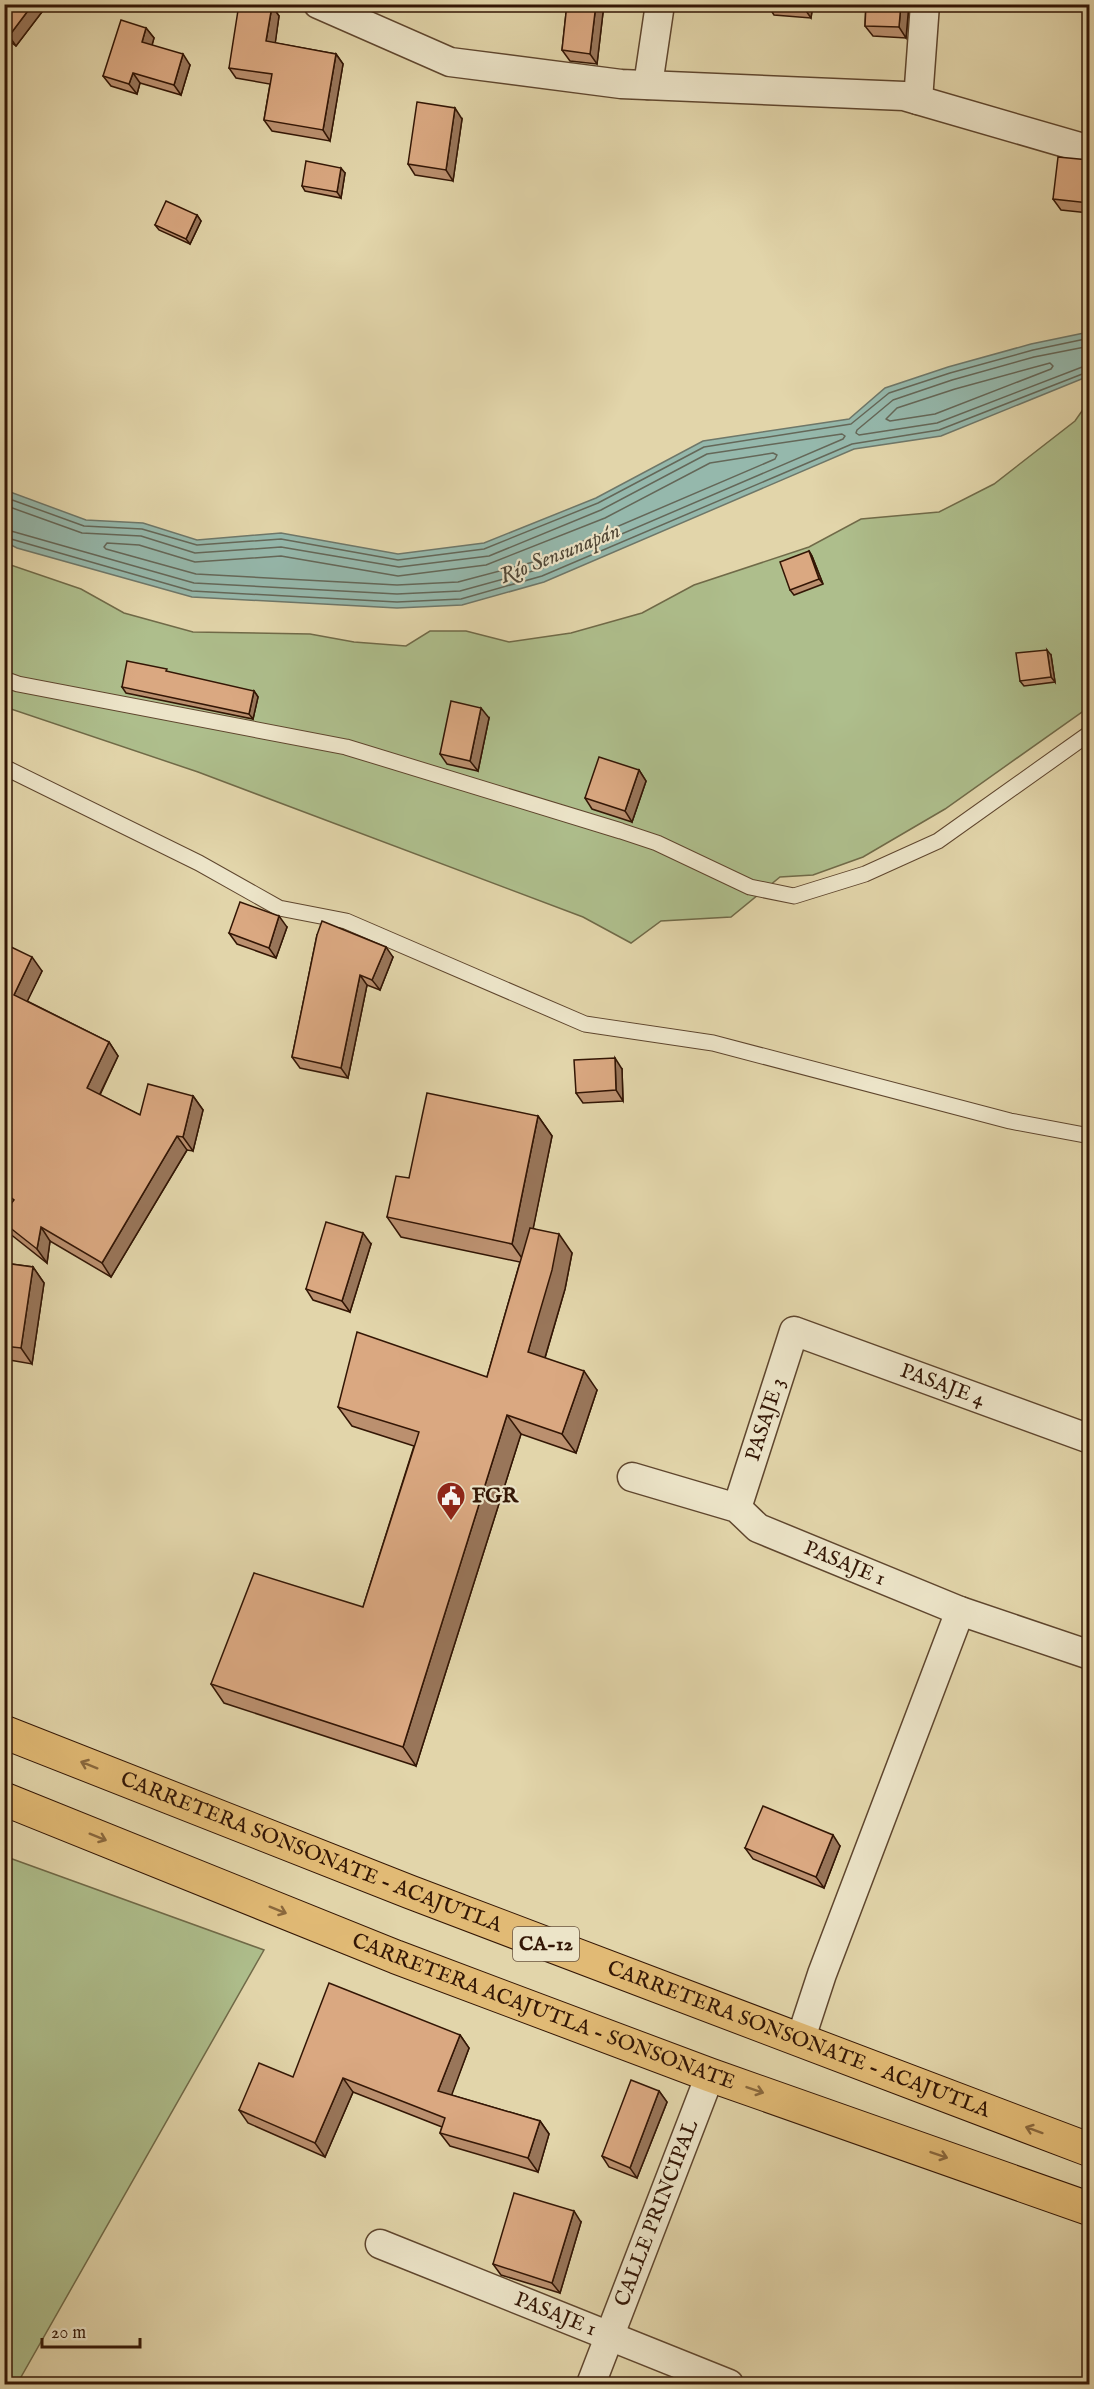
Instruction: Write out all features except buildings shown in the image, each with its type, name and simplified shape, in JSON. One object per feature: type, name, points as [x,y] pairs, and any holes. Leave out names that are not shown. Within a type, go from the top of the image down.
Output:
[{"type":"highway","name":"CARRETERA SONSONATE - ACAJUTLA","points":[[4,1732],[410,1892],[1089,2150]]},
{"type":"highway","name":"CARRETERA ACAJUTLA - SONSONATE","points":[[4,1799],[396,1957],[710,2074],[1089,2209]]},
{"type":"street","points":[[318,4],[450,62],[621,84],[904,96],[1089,150]]},
{"type":"street","points":[[648,85],[660,4]]},
{"type":"street","points":[[918,100],[925,4]]},
{"type":"street","name":"PASAJE 4","points":[[794,1331],[1089,1438]]},
{"type":"street","name":"PASAJE 3","points":[[737,1508],[794,1331]]},
{"type":"street","points":[[632,1478],[737,1508]]},
{"type":"street","name":"PASAJE 1","points":[[737,1508],[758,1528],[960,1611],[1089,1655]]},
{"type":"street","points":[[800,2041],[822,1974],[960,1611]]},
{"type":"street","name":"CALLE PRINCIPAL","points":[[591,2385],[710,2074]]},
{"type":"street","name":"PASAJE 1","points":[[380,2244],[729,2385]]},
{"type":"lane","points":[[4,679],[18,684],[346,747],[621,831],[657,843],[750,887],[794,896],[865,874],[938,841],[1089,733]]},
{"type":"lane","points":[[4,767],[199,863],[279,908],[346,921],[585,1024],[713,1042],[1010,1121],[1089,1136]]},
{"type":"green space","points":[[1089,401],[1089,707],[945,809],[863,857],[813,875],[780,877],[731,917],[661,921],[631,943],[583,917],[198,772],[5,707],[5,563],[81,589],[124,613],[193,632],[310,634],[354,642],[406,646],[430,631],[466,631],[509,642],[571,633],[642,613],[694,585],[809,547],[861,519],[939,512],[994,484],[1075,421]]},
{"type":"green space","points":[[4,1856],[264,1950],[17,2384],[4,2384]]},
{"type":"water","name":"Río Sensunapán","points":[[1089,332],[1089,376],[941,436],[854,449],[544,582],[462,605],[397,608],[192,597],[17,548],[5,542],[5,490],[86,520],[143,523],[197,540],[281,533],[398,554],[484,543],[596,498],[703,441],[849,419],[885,388],[948,367],[1031,344]]},
{"type":"place","name":"FGR","points":[[451,1522]]}]
